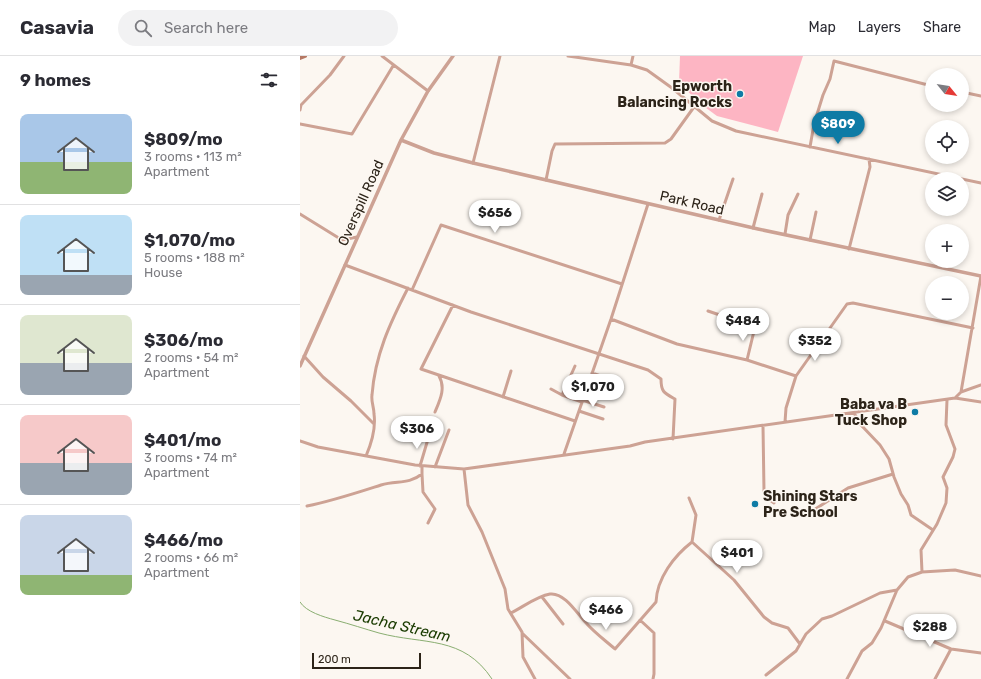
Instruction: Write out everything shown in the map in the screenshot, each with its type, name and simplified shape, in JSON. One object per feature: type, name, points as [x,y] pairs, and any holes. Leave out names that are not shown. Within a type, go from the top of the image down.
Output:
[{"type":"main road","points":[[300,58],[305,56]]},
{"type":"street","points":[[300,110],[301,105],[330,75],[344,56]]},
{"type":"street","points":[[382,56],[393,66],[428,91]]},
{"type":"street","name":"Overspill Road","points":[[300,366],[401,140],[428,91],[453,56]]},
{"type":"street","points":[[473,164],[500,56]]},
{"type":"street","points":[[568,56],[631,64],[650,72],[712,121],[736,131],[981,183]]},
{"type":"street","points":[[631,64],[633,56]]},
{"type":"street","points":[[810,147],[814,124],[822,95],[830,79],[834,60],[925,84]]},
{"type":"street","points":[[300,124],[352,134],[393,66]]},
{"type":"street","points":[[969,93],[981,96]]},
{"type":"street","points":[[546,180],[552,151],[555,144],[665,143],[671,139],[694,107]]},
{"type":"street","name":"Park Road","points":[[401,140],[434,153],[473,164],[752,228],[981,276]]},
{"type":"street","points":[[849,249],[870,167],[869,159]]},
{"type":"street","points":[[719,220],[733,179]]},
{"type":"street","points":[[752,228],[762,194]]},
{"type":"street","points":[[785,234],[788,215],[798,194]]},
{"type":"street","points":[[564,454],[599,354],[648,204]]},
{"type":"street","points":[[810,240],[816,212]]},
{"type":"street","points":[[300,214],[342,240],[357,237]]},
{"type":"street","points":[[412,290],[442,224],[622,284]]},
{"type":"street","points":[[345,265],[452,305],[547,338],[648,370],[660,379],[661,390],[664,394],[675,399],[672,439]]},
{"type":"street","points":[[961,392],[981,276]]},
{"type":"street","points":[[366,456],[372,442],[374,424],[372,394],[380,350],[390,323],[408,288]]},
{"type":"street","points":[[785,422],[786,408],[796,376],[848,304],[853,303],[973,328]]},
{"type":"street","points":[[452,305],[421,368],[439,376],[575,421]]},
{"type":"street","points":[[708,311],[755,327],[747,360]]},
{"type":"street","points":[[611,318],[677,344],[747,360],[796,376]]},
{"type":"street","points":[[304,356],[323,378],[351,401],[374,424]]},
{"type":"street","points":[[562,395],[575,366]]},
{"type":"street","points":[[503,397],[512,371]]},
{"type":"street","points":[[592,373],[621,383]]},
{"type":"street","points":[[435,412],[443,389],[443,383],[439,376]]},
{"type":"street","points":[[955,398],[961,392],[981,385]]},
{"type":"street","points":[[550,388],[562,395],[604,407]]},
{"type":"street","points":[[300,441],[318,447],[421,466],[464,469],[955,398],[981,402]]},
{"type":"street","points":[[922,572],[920,552],[945,505],[947,488],[943,477],[954,453],[954,446],[946,425],[947,400]]},
{"type":"street","points":[[579,411],[603,420]]},
{"type":"street","points":[[854,413],[861,425],[885,451],[891,462],[893,474],[911,515],[933,530]]},
{"type":"street","points":[[763,426],[764,490],[767,498],[774,503]]},
{"type":"street","points":[[435,467],[449,430]]},
{"type":"street","points":[[428,439],[421,466],[422,492],[435,509],[428,523]]},
{"type":"street","points":[[464,469],[468,505],[497,568],[511,613],[522,632],[570,679]]},
{"type":"street","points":[[307,506],[331,501],[382,485],[413,481],[422,474]]},
{"type":"street","points":[[806,515],[848,488],[893,474]]},
{"type":"street","points":[[511,613],[542,597],[552,594],[561,598],[576,610],[587,625],[615,649],[656,602],[656,594],[668,566],[692,542],[696,515],[689,498]]},
{"type":"street","points":[[692,542],[734,580],[764,617],[772,623],[788,628],[800,644]]},
{"type":"street","points":[[847,679],[862,651],[872,644],[885,620],[897,590],[908,577],[922,572],[955,570],[981,576]]},
{"type":"street","points":[[766,675],[788,659],[809,630],[822,619],[884,592],[897,590]]},
{"type":"street","points":[[542,597],[547,606],[563,624]]},
{"type":"street","points":[[640,620],[654,633],[653,679]]},
{"type":"street","points":[[885,620],[951,649],[981,653]]},
{"type":"street","points":[[522,632],[523,657],[535,679]]},
{"type":"street","points":[[935,679],[951,649]]},
{"type":"shaded area","name":"Epworth Balancing Rocks","points":[[680,56],[803,56],[778,132],[717,116],[702,105],[679,83]]},
{"type":"waterway","name":"Jacha Stream","points":[[300,602],[306,609],[331,619],[396,637],[427,641],[455,648],[468,655],[481,665],[492,679]]},
{"type":"place","name":"Epworth Balancing Rocks","points":[[740,94]]},
{"type":"place","name":"Baba va B Tuck Shop","points":[[915,412]]},
{"type":"place","name":"Shining Stars Pre School","points":[[755,504]]}]
